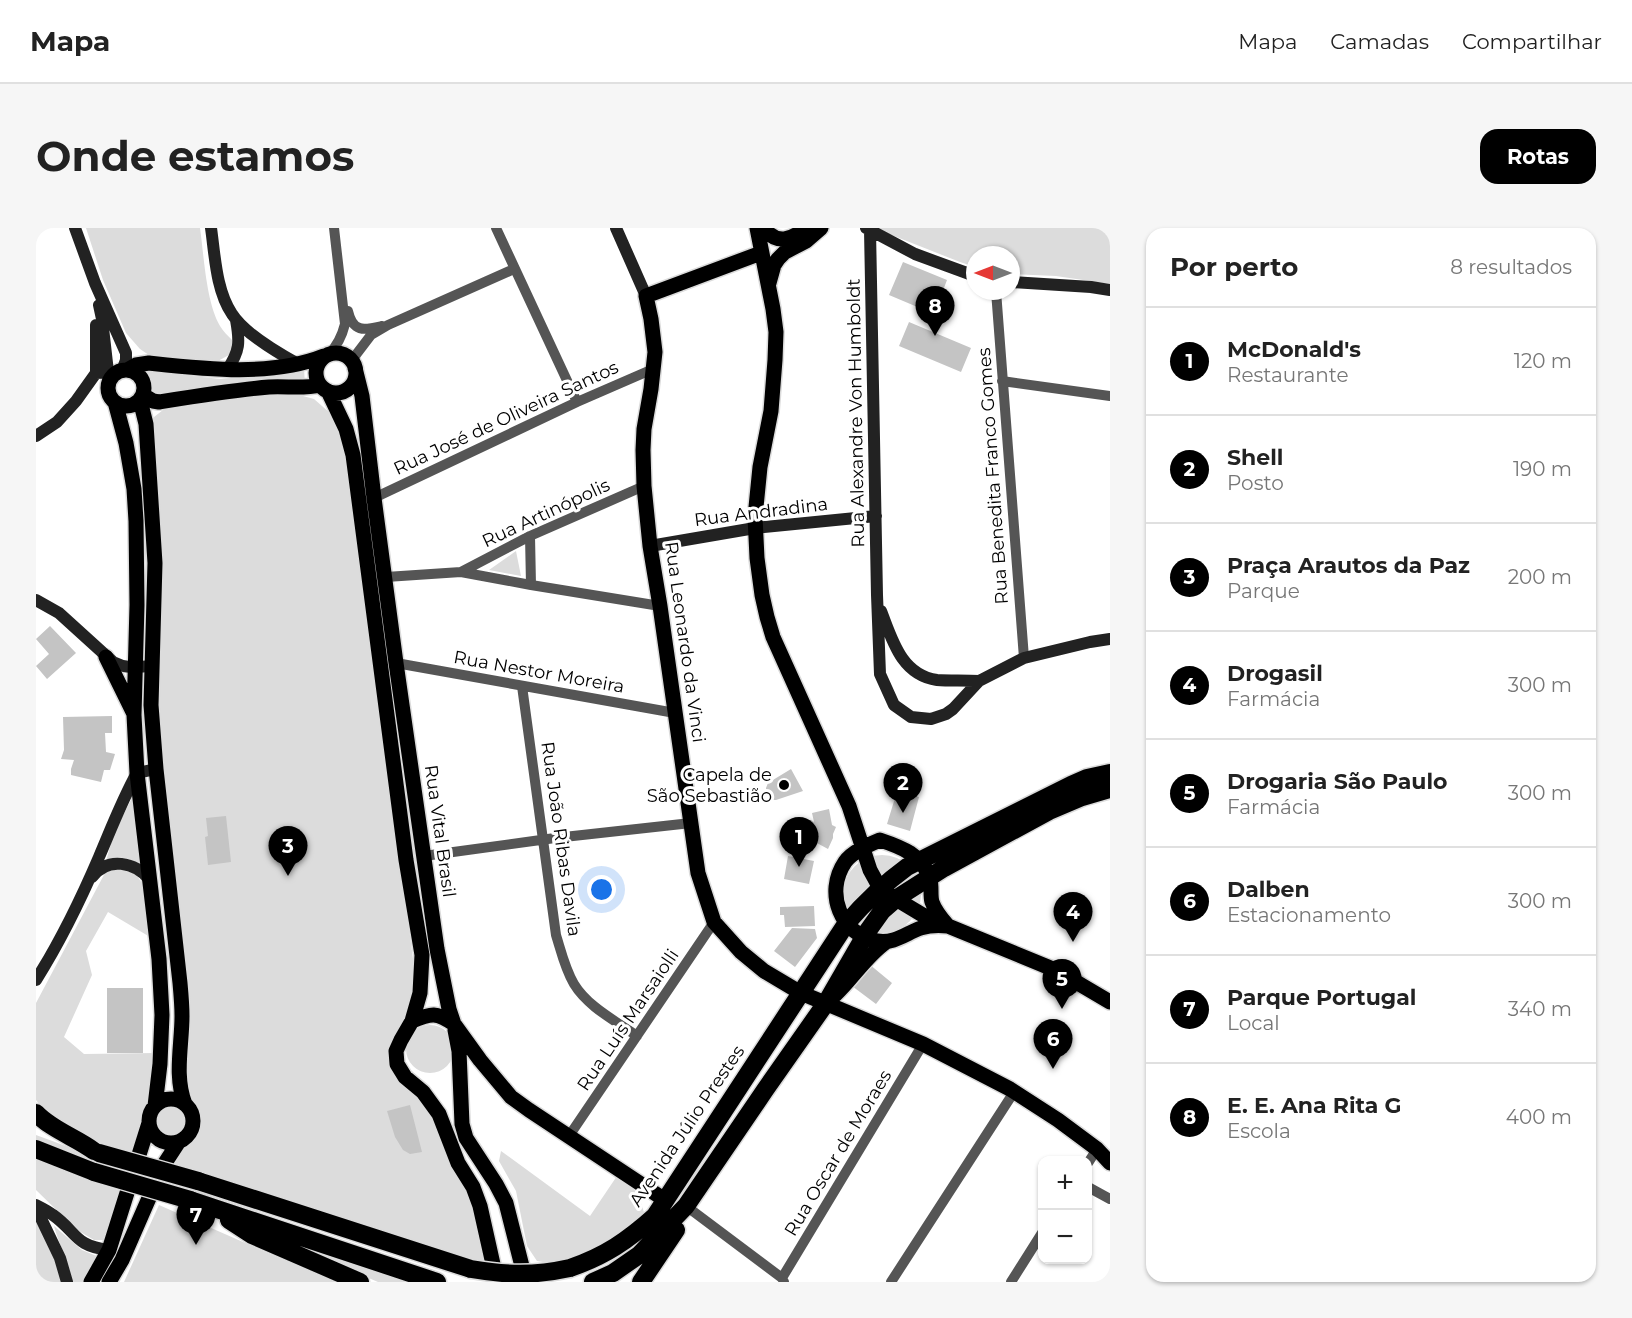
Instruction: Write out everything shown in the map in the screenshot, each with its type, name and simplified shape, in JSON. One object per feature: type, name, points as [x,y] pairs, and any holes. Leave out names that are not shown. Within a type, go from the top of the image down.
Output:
[{"type":"highway","points":[[593,1282],[613,1273],[639,1255],[686,1206],[826,1003],[882,911],[895,876],[920,861],[1071,785],[1087,778],[1110,773]]},
{"type":"highway","points":[[888,894],[929,877],[1049,811],[1082,797],[1110,789]]},
{"type":"highway","name":"Avenida Júlio Prestes","points":[[96,1152],[198,1181],[471,1269],[502,1274],[535,1274],[570,1268],[601,1256],[621,1245],[655,1216],[846,924],[888,894]]},
{"type":"highway","points":[[36,1113],[52,1127],[79,1140],[96,1152]]},
{"type":"highway","points":[[36,1129],[96,1152]]},
{"type":"highway","points":[[36,1149],[94,1172],[190,1200],[437,1282]]},
{"type":"highway","points":[[207,1206],[252,1235],[360,1282]]},
{"type":"highway","points":[[641,1282],[681,1223],[686,1206]]},
{"type":"main road","points":[[746,228],[761,253]]},
{"type":"main road","points":[[757,228],[776,332],[771,411],[757,491],[755,528],[762,595],[773,637],[849,806],[870,870],[888,894],[910,909],[1048,967],[1110,1002]]},
{"type":"main road","points":[[764,228],[773,237],[780,239],[798,234],[805,228]]},
{"type":"main road","points":[[768,285],[778,259],[821,228]]},
{"type":"main road","points":[[646,296],[761,253]]},
{"type":"main road","name":"Rua Leonardo da Vinci","points":[[646,296],[655,352],[644,429],[644,486],[650,546],[698,873],[714,922],[741,952],[764,971],[801,993],[923,1044],[1014,1092],[1058,1120],[1097,1149],[1110,1163]]},
{"type":"main road","points":[[113,373],[149,363],[227,370],[255,369],[298,364],[340,353],[353,363],[354,380],[346,390],[334,393],[324,388],[281,387],[159,402],[141,398]]},
{"type":"main road","points":[[324,388],[316,375],[316,370],[320,360],[326,355]]},
{"type":"main road","name":"Rua Vital Brasil","points":[[353,363],[362,396],[396,663],[437,949],[454,1024],[480,1060],[512,1096],[665,1200]]},
{"type":"main road","points":[[133,371],[141,379],[144,390],[141,398],[134,405],[121,406],[111,398],[108,391],[113,373],[133,371]]},
{"type":"main road","name":"Rua Vital Brasil","points":[[324,388],[346,429],[352,455],[406,860],[422,955],[420,993],[412,1021],[396,1051],[397,1064],[405,1077],[423,1092],[439,1114],[458,1162],[473,1188],[480,1206],[497,1282]]},
{"type":"main road","points":[[110,1282],[163,1166],[178,1143],[192,1129],[192,1115],[181,1093],[179,1074],[182,1015],[180,983],[151,705],[155,563],[146,424],[141,398]]},
{"type":"main road","points":[[115,402],[126,443],[134,489],[136,520],[137,605],[134,716],[137,773],[159,959],[163,1029],[155,1106]]},
{"type":"main road","points":[[106,657],[134,716]]},
{"type":"main road","points":[[849,806],[867,829],[880,840],[910,852],[920,861],[929,877],[932,901],[937,913],[948,926]]},
{"type":"main road","points":[[849,806],[853,830],[852,843],[835,893],[839,912],[853,931],[864,938],[886,942]]},
{"type":"main road","points":[[846,860],[880,840]]},
{"type":"main road","points":[[826,1003],[876,949],[886,942],[906,936],[919,928],[931,925],[948,926]]},
{"type":"main road","points":[[412,1021],[424,1016],[442,1016],[454,1024],[459,1051],[462,1124],[466,1138],[506,1203],[526,1282]]},
{"type":"main road","points":[[91,1282],[108,1250],[151,1111],[166,1099],[185,1104]]},
{"type":"main road","points":[[149,1123],[156,1138],[170,1144],[178,1143]]},
{"type":"street","points":[[36,436],[126,360],[126,353],[96,289],[75,228]]},
{"type":"street","points":[[211,228],[220,284],[225,301],[236,320],[239,335],[239,347],[227,370]]},
{"type":"street","points":[[326,355],[336,347],[345,324],[334,228]]},
{"type":"street","points":[[496,228],[577,402]]},
{"type":"street","name":"Rua Leonardo da Vinci","points":[[616,228],[646,296]]},
{"type":"street","points":[[868,229],[915,254],[966,273]]},
{"type":"street","name":"Rua Alexandre Von Humboldt","points":[[868,229],[880,674],[894,705],[911,717],[931,719],[953,709],[979,681],[1024,658],[1110,639]]},
{"type":"street","points":[[339,269],[346,286],[350,319],[356,327],[362,330],[388,325]]},
{"type":"street","points":[[353,363],[355,356],[371,335],[388,325],[514,269]]},
{"type":"street","points":[[1020,283],[1110,290]]},
{"type":"street","points":[[96,289],[113,373]]},
{"type":"street","name":"Rua Benedita Franco Gomes","points":[[997,300],[1024,658]]},
{"type":"street","points":[[236,320],[270,348],[298,364]]},
{"type":"street","name":"Rua José de Oliveira Santos","points":[[374,498],[577,402],[653,369]]},
{"type":"street","points":[[1002,381],[1110,396]]},
{"type":"street","name":"Rua Artinópolis","points":[[462,572],[530,536],[644,486]]},
{"type":"street","name":"Rua Andradina","points":[[650,546],[755,528],[876,516]]},
{"type":"street","points":[[530,536],[531,585]]},
{"type":"street","points":[[386,577],[462,572],[660,606]]},
{"type":"street","name":"Rua Alexandre Von Humboldt","points":[[877,595],[890,635],[908,666],[936,680],[979,681]]},
{"type":"street","points":[[36,600],[59,613],[106,657],[121,666],[135,668],[151,666]]},
{"type":"street","name":"Rua Nestor Moreira","points":[[396,663],[675,713]]},
{"type":"street","name":"Rua João Ribas Davila","points":[[522,686],[556,935],[564,960],[574,984],[589,1002],[637,1035]]},
{"type":"street","points":[[36,981],[51,957],[86,885],[137,773],[156,769]]},
{"type":"street","points":[[424,856],[691,823]]},
{"type":"street","points":[[86,885],[96,871],[110,865],[123,864],[142,871],[150,880]]},
{"type":"street","name":"Rua Luís Marsaiolli","points":[[569,1136],[714,922]]},
{"type":"street","name":"Rua Oscar de Moraes","points":[[783,1280],[923,1044]]},
{"type":"street","points":[[891,1282],[1014,1092]]},
{"type":"street","points":[[1092,1157],[1097,1149]]},
{"type":"street","points":[[1092,1188],[1110,1199]]},
{"type":"street","points":[[686,1206],[783,1280]]},
{"type":"street","points":[[36,1207],[54,1215],[80,1241],[92,1247],[108,1250]]},
{"type":"street","points":[[36,1207],[60,1258],[67,1282]]},
{"type":"street","points":[[1011,1282],[1038,1239]]},
{"type":"shaded area","points":[[86,228],[200,228],[206,278],[215,316],[224,332],[232,340],[232,350],[229,355],[216,362],[149,355],[140,349],[126,333],[103,280]]},
{"type":"shaded area","points":[[878,228],[1110,228],[1110,284],[1056,276],[1020,274],[1020,246],[966,246],[966,264]]},
{"type":"shaded area","points":[[304,368],[305,385],[157,398],[151,394],[144,371],[221,379]]},
{"type":"shaded area","points":[[271,393],[292,393],[314,399],[330,413],[341,431],[347,456],[415,974],[410,1013],[391,1046],[425,1101],[474,1206],[487,1262],[466,1258],[169,1163],[197,1134],[199,1123],[185,1086],[159,733],[152,427],[154,417],[163,410]]},
{"type":"shaded area","points":[[516,551],[521,576],[489,570]]},
{"type":"shaded area","points":[[136,790],[143,865],[124,858],[106,861],[114,833]]},
{"type":"shaded area","points":[[874,855],[890,855],[904,861],[915,872],[921,886],[921,902],[915,916],[904,927],[890,933],[874,933],[860,927],[849,916],[843,902],[843,886],[849,872],[860,861]]},
{"type":"shaded area","points":[[123,869],[136,875],[143,887],[150,937],[108,912],[86,951],[92,975],[64,1037],[84,1054],[155,1053],[148,1114],[143,1133],[132,1155],[102,1147],[50,1119],[36,1100],[36,1003],[106,871]]},
{"type":"shaded area","points":[[425,1025],[435,1025],[447,1032],[454,1044],[454,1054],[447,1066],[435,1073],[425,1073],[410,1062],[406,1054],[406,1044],[417,1029]]},
{"type":"shaded area","points":[[170,1102],[184,1108],[190,1122],[184,1136],[170,1142],[156,1136],[150,1122],[156,1108]]},
{"type":"shaded area","points":[[36,1135],[258,1210],[257,1214],[82,1161],[36,1143]]},
{"type":"shaded area","points":[[501,1151],[590,1216],[619,1173],[635,1191],[645,1215],[629,1230],[578,1258],[554,1264],[537,1261],[527,1246],[516,1191],[499,1161]]},
{"type":"shaded area","points":[[36,1159],[81,1178],[122,1191],[104,1240],[94,1240],[77,1230],[36,1190]]},
{"type":"shaded area","points":[[159,1205],[270,1254],[337,1282],[124,1282]]},
{"type":"shaded area","points":[[36,1219],[52,1251],[64,1282],[36,1282]]},
{"type":"shaded area","points":[[54,1226],[82,1250],[99,1257],[82,1282],[72,1282]]},
{"type":"shaded area","points":[[323,1252],[410,1282],[378,1282],[322,1258]]},
{"type":"building","points":[[903,262],[947,280],[934,314],[889,295]]},
{"type":"building","points":[[909,322],[971,348],[961,372],[899,346]]},
{"type":"building","points":[[50,626],[76,653],[47,679],[36,666],[49,654],[36,639]]},
{"type":"building","points":[[112,716],[112,733],[105,733],[106,752],[115,754],[110,770],[104,770],[101,782],[71,775],[74,760],[61,759],[64,750],[63,717]]},
{"type":"building","name":"Capela de São Sebastião","points":[[791,769],[803,791],[771,800],[766,795],[768,783]]},
{"type":"building","points":[[908,794],[919,797],[910,831],[887,824],[895,798],[906,801]]},
{"type":"building","points":[[829,809],[832,825],[836,827],[828,849],[791,829],[794,823],[811,820],[814,822],[812,813]]},
{"type":"building","points":[[226,816],[231,862],[208,865],[205,837],[208,836],[206,818]]},
{"type":"building","points":[[788,856],[814,861],[809,884],[784,879]]},
{"type":"building","points":[[814,906],[815,926],[785,927],[784,915],[780,915],[780,907]]},
{"type":"building","points":[[792,928],[815,929],[817,938],[795,967],[774,951]]},
{"type":"building","points":[[869,964],[892,983],[876,1004],[852,986]]},
{"type":"building","points":[[107,988],[143,988],[143,1053],[107,1053]]},
{"type":"building","points":[[410,1105],[422,1152],[410,1154],[403,1150],[395,1137],[387,1111]]},
{"type":"place","name":"E. E. Ana Rita G","points":[[935,336]]},
{"type":"place","name":"Capela de São Sebastião","points":[[784,785]]},
{"type":"place","name":"Shell","points":[[903,813]]},
{"type":"place","name":"McDonald's","points":[[799,867]]},
{"type":"place","name":"Praça Arautos da Paz","points":[[288,876]]},
{"type":"place","name":"Drogasil","points":[[1073,942]]},
{"type":"place","name":"Drogaria São Paulo","points":[[1062,1009]]},
{"type":"place","name":"Dalben","points":[[1053,1069]]},
{"type":"place","name":"Parque Portugal","points":[[196,1245]]}]
